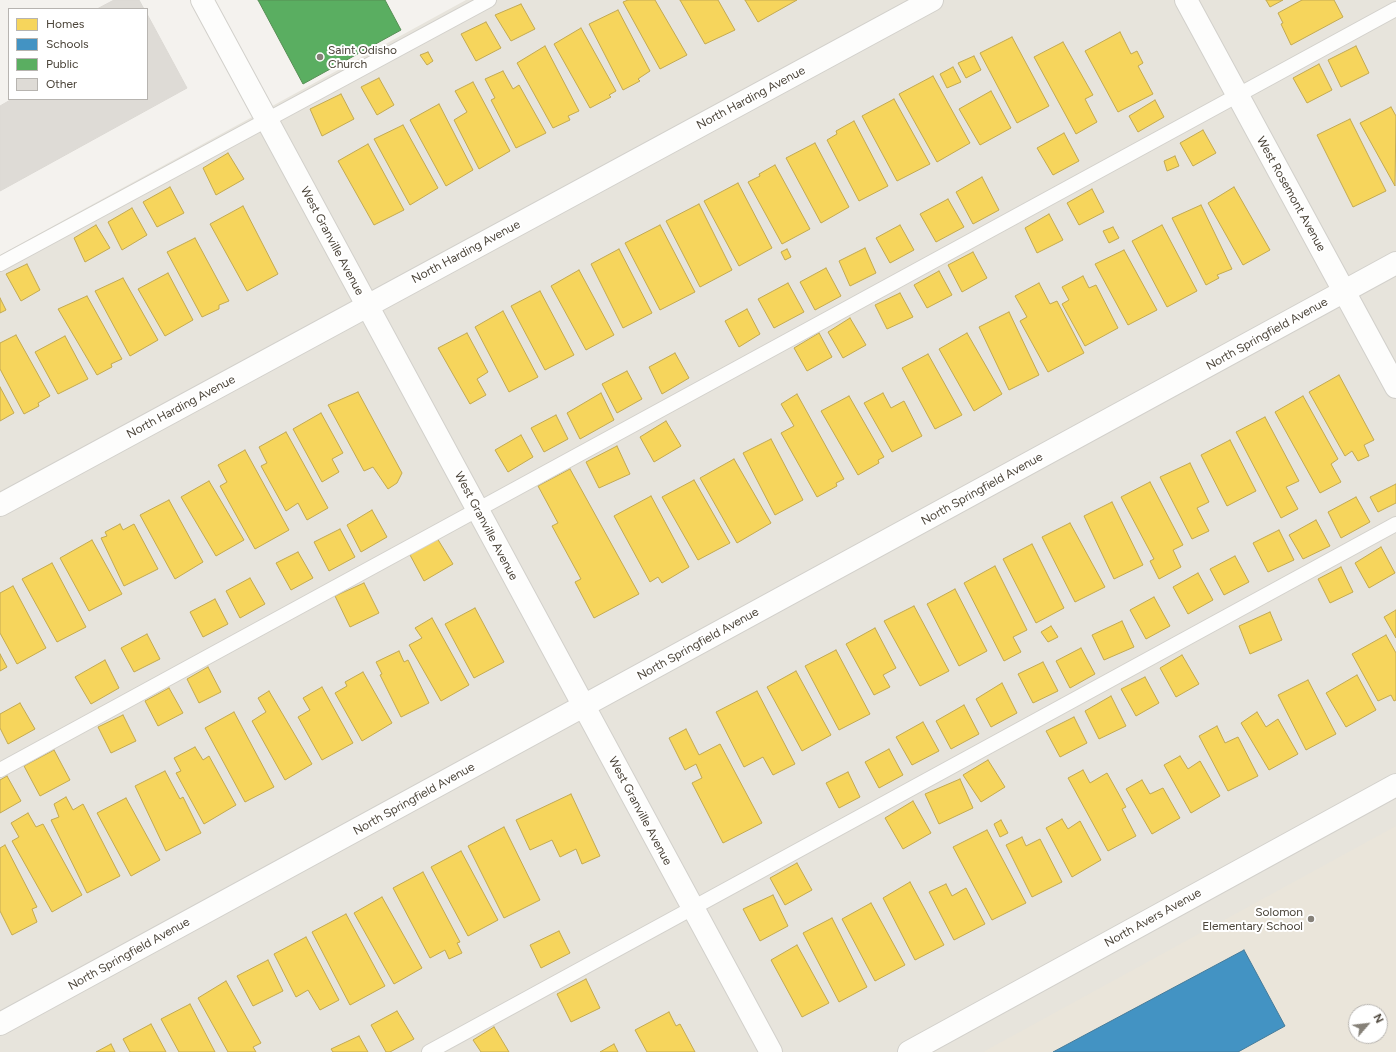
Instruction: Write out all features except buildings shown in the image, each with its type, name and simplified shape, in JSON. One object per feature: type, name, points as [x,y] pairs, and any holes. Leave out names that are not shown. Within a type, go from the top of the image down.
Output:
[{"type":"street","name":"West Granville Avenue","points":[[202,0],[771,1052]]},
{"type":"street","name":"North Harding Avenue","points":[[0,505],[932,0]]},
{"type":"street","name":"West Rosemont Avenue","points":[[1186,0],[1396,388]]},
{"type":"street","name":"North Springfield Avenue","points":[[0,1024],[1396,263]]},
{"type":"street","name":"North Avers Avenue","points":[[910,1052],[1396,785]]},
{"type":"lane","points":[[0,264],[488,0]]},
{"type":"lane","points":[[0,770],[1396,9]]},
{"type":"lane","points":[[429,1052],[1396,524]]},
{"type":"shaded area","points":[[466,0],[1396,0],[1396,1052],[0,1052],[0,255]]},
{"type":"shaded area","name":"Solomon Elementary School","points":[[1396,826],[1396,1052],[983,1052]]},
{"type":"place","name":"Saint Odisho Church","points":[[320,57]]},
{"type":"place","name":"Solomon Elementary School","points":[[1311,919]]}]
